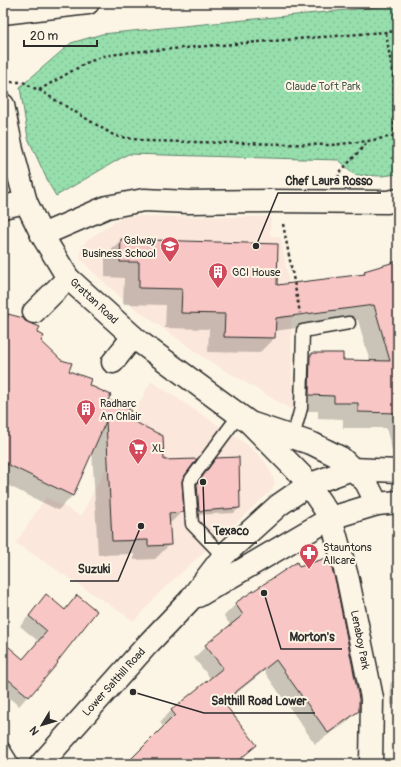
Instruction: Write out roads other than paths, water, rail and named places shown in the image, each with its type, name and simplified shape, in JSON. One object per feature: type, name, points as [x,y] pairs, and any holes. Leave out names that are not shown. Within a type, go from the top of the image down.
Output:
[{"type":"street","points":[[3,13],[88,3]]},
{"type":"street","name":"Grattan Road","points":[[3,105],[12,150],[26,202],[42,234],[68,278],[133,337],[244,419],[303,477],[330,518]]},
{"type":"street","points":[[42,234],[107,207],[144,200],[189,202],[387,202],[398,200]]},
{"type":"street","points":[[3,207],[26,202]]},
{"type":"street","points":[[34,312],[68,278]]},
{"type":"street","points":[[113,362],[133,337]]},
{"type":"street","name":"Grattan Road","points":[[244,419],[314,444],[341,458],[387,503]]},
{"type":"street","points":[[352,469],[398,472]]},
{"type":"street","name":"Lower Salthill Road","points":[[41,764],[188,601],[223,556],[279,506],[308,485],[352,469]]},
{"type":"street","name":"Lower Salthill Road","points":[[188,601],[330,518],[387,503]]},
{"type":"street","name":"Lenaboy Park","points":[[330,518],[348,580],[372,698],[371,764]]},
{"type":"lane","points":[[293,437],[301,408],[303,332],[349,323]]},
{"type":"lane","points":[[223,556],[192,524],[189,482],[244,419]]},
{"type":"lane","points":[[3,748],[13,764]]},
{"type":"place","name":"Chef Laura Rosso","points":[[256,246]]},
{"type":"place","name":"Galway Business School","points":[[170,263]]},
{"type":"place","name":"GCI House","points":[[218,289]]},
{"type":"place","name":"Radharc An Chlair","points":[[86,426]]},
{"type":"place","name":"XL","points":[[138,465]]},
{"type":"place","name":"Texaco","points":[[203,482]]},
{"type":"place","name":"Suzuki","points":[[141,526]]},
{"type":"place","name":"Stauntons Allcare","points":[[309,570]]},
{"type":"place","name":"Morton's","points":[[264,593]]},
{"type":"place","name":"Salthill Road Lower","points":[[133,692]]},
{"type":"park label","name":"Claude Toft Park","points":[[323,86]]}]
